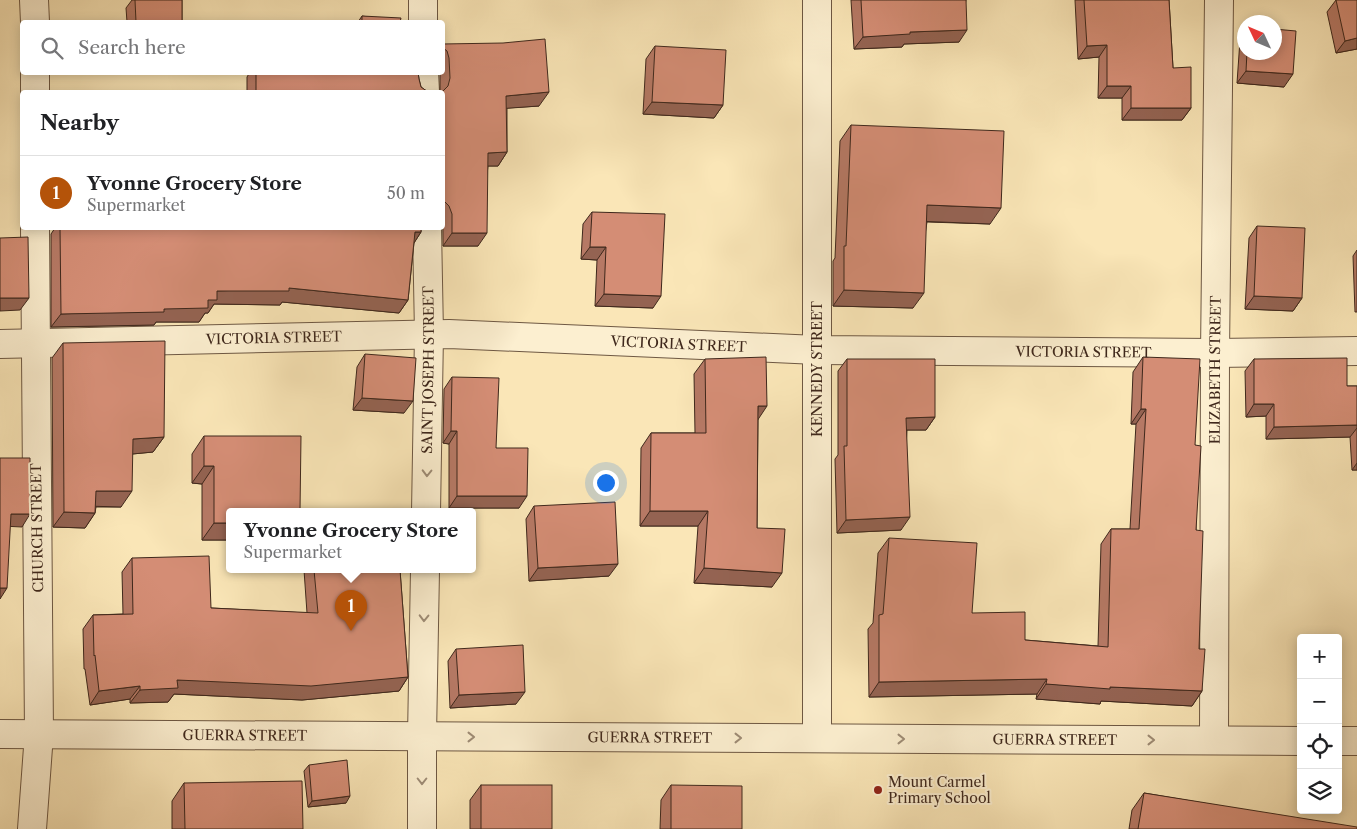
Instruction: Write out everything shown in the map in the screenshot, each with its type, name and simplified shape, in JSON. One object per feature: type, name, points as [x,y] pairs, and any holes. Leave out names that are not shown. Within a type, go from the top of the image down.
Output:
[{"type":"street","points":[[34,0],[34,20]]},
{"type":"street","points":[[423,0],[423,20]]},
{"type":"street","name":"KENNEDY STREET","points":[[816,738],[817,0]]},
{"type":"street","name":"ELIZABETH STREET","points":[[1214,740],[1215,353],[1219,0]]},
{"type":"street","points":[[35,75],[35,90]]},
{"type":"street","points":[[424,75],[425,90]]},
{"type":"street","name":"CHURCH STREET","points":[[32,829],[39,734],[35,230]]},
{"type":"street","name":"SAINT JOSEPH STREET","points":[[426,508],[429,334],[427,230]]},
{"type":"street","name":"VICTORIA STREET","points":[[0,344],[429,334],[817,350],[1215,353],[1357,351]]},
{"type":"street","points":[[422,829],[425,573]]},
{"type":"street","name":"GUERRA STREET","points":[[0,734],[1297,741]]},
{"type":"street","points":[[1342,741],[1357,741]]},
{"type":"building","points":[[135,0],[182,0],[182,20],[136,20]]},
{"type":"building","points":[[861,0],[966,0],[967,30],[910,32],[910,34],[863,37]]},
{"type":"building","points":[[1084,0],[1169,0],[1173,68],[1191,67],[1191,108],[1131,108],[1131,86],[1107,86],[1107,45],[1087,46]]},
{"type":"building","points":[[1336,0],[1357,0],[1357,38],[1345,41]]},
{"type":"building","points":[[362,16],[401,18],[400,20],[362,20]]},
{"type":"building","points":[[1282,30],[1296,31],[1293,74],[1246,71],[1247,60],[1282,60]]},
{"type":"building","points":[[545,39],[549,92],[506,96],[507,152],[488,153],[487,233],[452,233],[452,214],[445,202],[444,90],[448,86],[450,78],[449,58],[445,44],[503,43]]},
{"type":"building","points":[[655,46],[726,50],[723,105],[652,102]]},
{"type":"building","points":[[256,75],[418,75],[421,87],[425,90],[256,90]]},
{"type":"building","points":[[851,125],[1004,131],[1001,208],[927,205],[924,293],[844,290],[844,246],[846,246]]},
{"type":"building","points":[[592,212],[665,214],[661,296],[604,294],[606,247],[590,247]]},
{"type":"building","points":[[1257,226],[1305,228],[1302,298],[1254,296]]},
{"type":"building","points":[[60,230],[421,230],[421,232],[415,232],[408,300],[289,288],[289,291],[217,291],[217,300],[208,300],[208,308],[164,309],[164,312],[61,314]]},
{"type":"building","points":[[28,237],[29,298],[0,298],[0,238]]},
{"type":"building","points":[[165,341],[164,437],[133,439],[132,491],[96,491],[95,513],[64,512],[63,343]]},
{"type":"building","points":[[365,354],[416,358],[413,401],[362,398]]},
{"type":"building","points":[[766,357],[767,406],[758,406],[757,528],[785,529],[782,573],[704,568],[708,511],[650,511],[651,433],[706,433],[705,359]]},
{"type":"building","points":[[1143,357],[1200,359],[1195,445],[1201,446],[1196,530],[1203,531],[1199,649],[1205,649],[1202,691],[1110,687],[1110,689],[1046,684],[1047,679],[879,682],[879,615],[883,614],[889,538],[977,543],[972,613],[1025,612],[1025,640],[1108,647],[1111,529],[1139,529],[1146,409],[1141,409]]},
{"type":"building","points":[[1347,358],[1347,386],[1357,386],[1357,425],[1274,427],[1274,404],[1254,404],[1254,359]]},
{"type":"building","points":[[847,359],[935,359],[935,417],[906,418],[910,517],[846,520],[844,446],[847,446]]},
{"type":"building","points":[[452,377],[499,378],[496,448],[528,448],[527,496],[457,496],[457,431],[451,431]]},
{"type":"building","points":[[204,436],[301,436],[300,508],[226,508],[226,523],[214,523],[214,466],[204,466]]},
{"type":"building","points":[[0,458],[30,458],[30,514],[11,514],[7,588],[0,588]]},
{"type":"building","points":[[615,502],[618,564],[538,568],[534,506]]},
{"type":"building","points":[[209,556],[211,608],[318,613],[314,573],[400,573],[408,677],[311,686],[177,680],[178,688],[140,690],[140,686],[99,691],[94,656],[93,615],[133,614],[132,558]]},
{"type":"building","points":[[523,645],[525,692],[459,695],[456,649]]},
{"type":"building","points":[[347,760],[350,796],[312,801],[309,765]]},
{"type":"building","points":[[302,781],[303,829],[185,829],[184,783]]},
{"type":"building","points":[[481,785],[552,785],[552,829],[481,829]]},
{"type":"building","points":[[671,785],[742,786],[742,829],[671,829]]},
{"type":"building","points":[[1144,793],[1357,827],[1357,829],[1138,829]]},
{"type":"place","name":"Yvonne Grocery Store","points":[[351,631]]},
{"type":"place","name":"Mount Carmel Primary School","points":[[878,790]]}]
